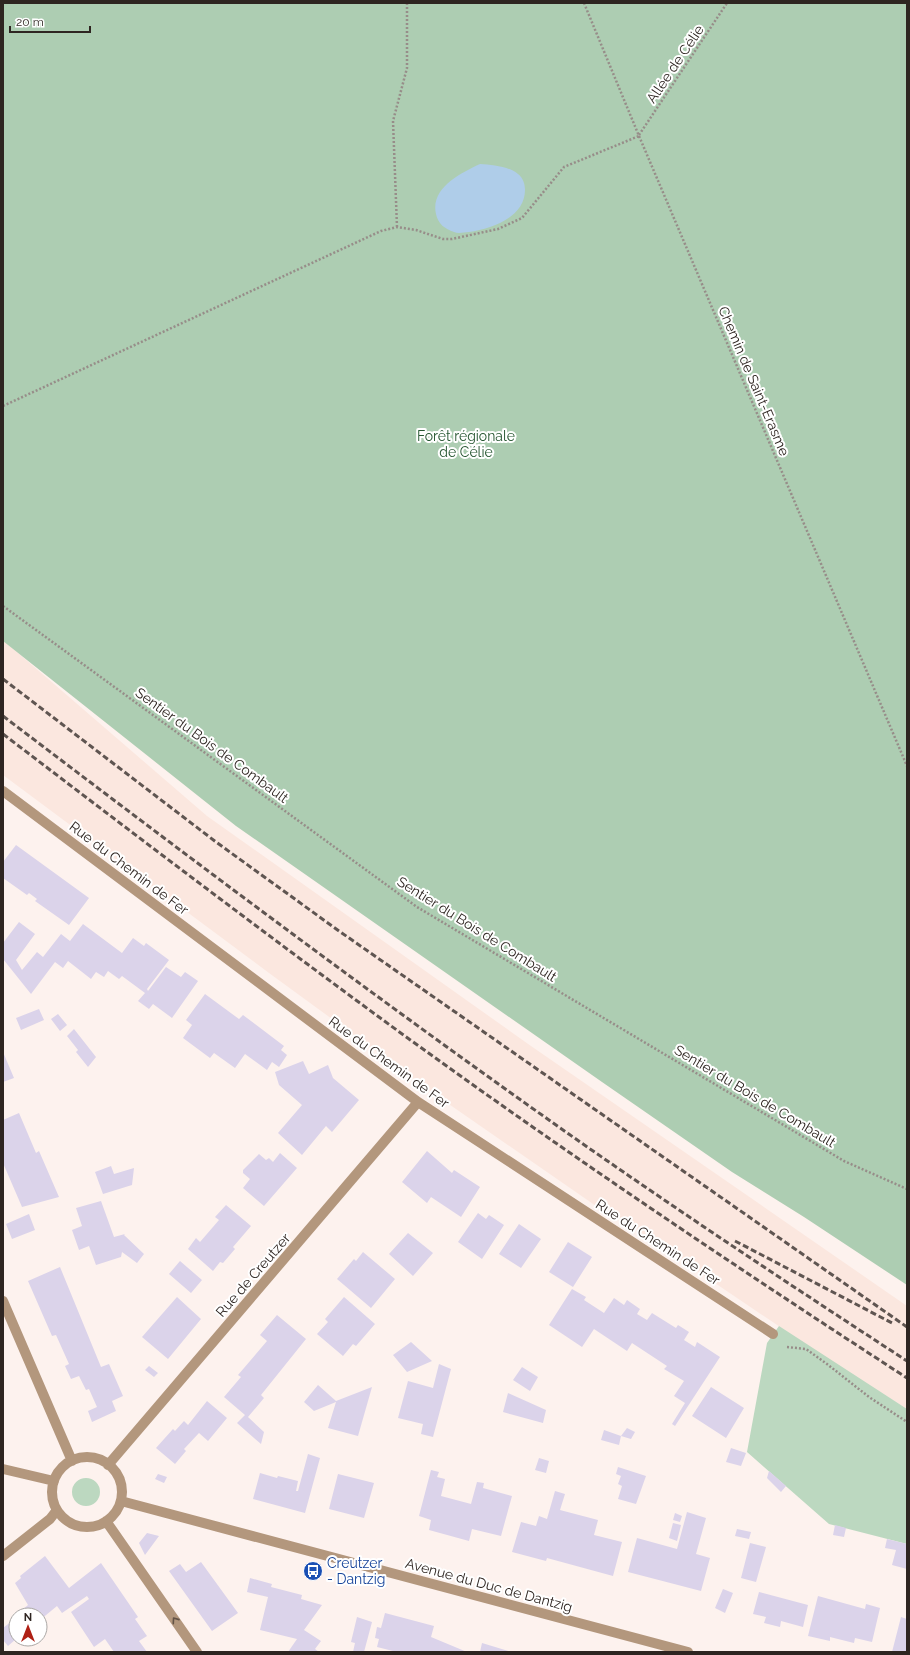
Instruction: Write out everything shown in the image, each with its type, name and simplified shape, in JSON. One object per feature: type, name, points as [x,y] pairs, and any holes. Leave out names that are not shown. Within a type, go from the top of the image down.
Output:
[{"type":"street","name":"Rue du Chemin de Fer","points":[[3,791],[418,1102],[773,1334]]},
{"type":"street","name":"Rue de Creutzer","points":[[108,1465],[418,1102]]},
{"type":"street","points":[[3,1302],[72,1461]]},
{"type":"street","points":[[90,1458],[99,1460],[108,1465],[114,1471],[122,1490],[121,1501],[118,1509],[106,1521],[96,1526],[85,1527],[74,1525],[64,1519],[57,1510],[53,1501],[52,1491],[54,1481],[61,1469],[72,1461],[90,1458]]},
{"type":"street","points":[[3,1469],[54,1481]]},
{"type":"street","name":"Avenue du Duc de Dantzig","points":[[121,1501],[688,1652]]},
{"type":"street","points":[[3,1556],[50,1519],[57,1510]]},
{"type":"street","points":[[106,1521],[197,1652]]},
{"type":"path","points":[[397,227],[393,121],[407,68],[407,3]]},
{"type":"path","name":"Chemin de Saint-Erasme","points":[[584,3],[907,766]]},
{"type":"path","name":"Allée de Célie","points":[[639,136],[727,3]]},
{"type":"path","points":[[3,406],[381,230],[397,227],[416,230],[443,239],[452,239],[498,229],[522,218],[564,167],[639,136]]},
{"type":"path","name":"Sentier du Bois de Combault","points":[[3,606],[417,907],[844,1161],[907,1189]]},
{"type":"path","points":[[773,1334],[778,1337],[780,1346],[806,1349],[869,1397],[907,1422]]},
{"type":"shaded area","points":[[3,640],[207,816],[531,1046],[907,1306],[907,1409],[829,1360],[617,1216],[596,1206],[443,1100],[269,973],[3,775]]},
{"type":"green space","name":"Forêt régionale de Célie","points":[[3,3],[907,3],[907,1285],[804,1217],[732,1172],[236,826],[3,641]]},
{"type":"green space","points":[[779,1326],[907,1409],[907,1544],[829,1524],[747,1452],[767,1343]]},
{"type":"green space","points":[[86,1478],[96,1482],[100,1492],[96,1502],[86,1506],[76,1502],[72,1492],[76,1482]]},
{"type":"water","points":[[480,164],[495,165],[514,171],[518,174],[525,186],[524,199],[519,208],[513,214],[497,225],[469,232],[458,233],[451,231],[442,226],[438,221],[435,205],[438,196],[442,189],[456,177]]},
{"type":"building","points":[[16,845],[89,898],[69,925],[35,901],[37,899],[29,893],[27,895],[3,878],[3,862]]},
{"type":"building","points":[[19,922],[35,934],[16,960],[22,970],[37,952],[43,957],[61,934],[70,941],[83,924],[122,953],[133,938],[144,946],[146,943],[169,960],[147,989],[148,991],[166,967],[181,977],[185,972],[198,981],[172,1018],[153,1004],[149,1009],[138,1001],[145,993],[122,976],[119,979],[108,971],[104,977],[96,972],[91,979],[68,961],[63,968],[55,962],[31,994],[3,959],[3,943]]},
{"type":"building","points":[[205,994],[239,1019],[243,1015],[284,1046],[281,1050],[287,1055],[279,1067],[272,1062],[267,1070],[245,1054],[235,1068],[214,1053],[210,1058],[183,1038],[192,1025],[186,1020]]},
{"type":"building","points":[[39,1009],[44,1020],[21,1030],[16,1018]]},
{"type":"building","points":[[58,1014],[67,1025],[60,1031],[51,1019]]},
{"type":"building","points":[[74,1029],[96,1057],[88,1067],[76,1052],[78,1050],[67,1036]]},
{"type":"building","points":[[3,1052],[14,1078],[3,1082]]},
{"type":"building","points":[[303,1061],[309,1074],[328,1065],[333,1078],[359,1100],[332,1132],[326,1126],[302,1155],[278,1133],[302,1105],[279,1085],[275,1072]]},
{"type":"building","points":[[19,1113],[36,1153],[39,1151],[59,1197],[22,1207],[3,1163],[3,1120]]},
{"type":"building","points":[[427,1151],[452,1173],[454,1170],[480,1187],[461,1217],[431,1197],[427,1203],[402,1182]]},
{"type":"building","points":[[280,1153],[297,1168],[264,1206],[243,1188],[250,1179],[243,1173],[243,1170],[259,1154],[266,1160],[269,1158],[273,1162]]},
{"type":"building","points":[[111,1166],[114,1174],[134,1168],[132,1185],[103,1194],[95,1172]]},
{"type":"building","points":[[101,1201],[114,1237],[125,1234],[124,1235],[144,1254],[137,1263],[122,1252],[121,1257],[96,1265],[89,1246],[79,1250],[72,1230],[82,1226],[76,1208]]},
{"type":"building","points":[[226,1205],[251,1226],[233,1247],[235,1249],[223,1263],[220,1262],[213,1271],[188,1249],[196,1238],[200,1242],[219,1220],[215,1217]]},
{"type":"building","points":[[478,1213],[486,1219],[489,1215],[504,1225],[482,1259],[458,1242]]},
{"type":"building","points":[[29,1214],[35,1230],[12,1239],[6,1224]]},
{"type":"building","points":[[519,1224],[541,1239],[521,1268],[499,1254]]},
{"type":"building","points":[[408,1233],[433,1253],[413,1276],[389,1254]]},
{"type":"building","points":[[568,1242],[592,1257],[573,1287],[549,1272]]},
{"type":"building","points":[[363,1252],[395,1279],[371,1308],[337,1279],[354,1259],[356,1261]]},
{"type":"building","points":[[180,1261],[202,1280],[191,1293],[169,1274]]},
{"type":"building","points":[[60,1267],[101,1367],[109,1364],[123,1396],[112,1401],[116,1411],[92,1422],[88,1411],[97,1407],[89,1389],[86,1390],[79,1376],[71,1379],[65,1366],[69,1364],[56,1335],[52,1336],[28,1281]]},
{"type":"building","points":[[572,1289],[586,1297],[584,1300],[604,1313],[614,1298],[624,1305],[627,1300],[640,1309],[637,1314],[647,1320],[652,1313],[676,1328],[678,1325],[689,1332],[684,1340],[695,1347],[697,1342],[720,1357],[675,1426],[672,1424],[685,1403],[674,1396],[684,1381],[664,1369],[667,1366],[632,1343],[627,1351],[594,1329],[582,1347],[549,1325]]},
{"type":"building","points":[[177,1297],[201,1319],[168,1359],[142,1337]]},
{"type":"building","points":[[344,1297],[375,1324],[356,1346],[353,1344],[343,1356],[317,1334],[328,1322],[325,1319]]},
{"type":"building","points":[[277,1315],[306,1339],[261,1395],[264,1398],[248,1417],[264,1432],[261,1444],[237,1423],[245,1415],[224,1397],[241,1377],[238,1375],[267,1341],[260,1335]]},
{"type":"building","points":[[411,1342],[432,1361],[407,1372],[393,1355]]},
{"type":"building","points":[[439,1364],[451,1369],[433,1437],[421,1434],[423,1424],[398,1418],[408,1381],[433,1388]]},
{"type":"building","points":[[149,1366],[158,1373],[154,1377],[145,1370]]},
{"type":"building","points":[[522,1367],[538,1377],[530,1391],[513,1380]]},
{"type":"building","points":[[318,1385],[336,1401],[372,1387],[358,1436],[328,1428],[336,1402],[314,1411],[304,1402]]},
{"type":"building","points":[[711,1387],[744,1408],[726,1438],[692,1416]]},
{"type":"building","points":[[508,1393],[546,1410],[543,1423],[503,1412]]},
{"type":"building","points":[[207,1401],[227,1418],[208,1441],[199,1433],[184,1449],[186,1451],[175,1464],[156,1448],[173,1429],[175,1431],[184,1421],[188,1425]]},
{"type":"building","points":[[627,1428],[635,1432],[631,1439],[621,1436]]},
{"type":"building","points":[[604,1430],[621,1436],[619,1445],[601,1440]]},
{"type":"building","points":[[731,1448],[746,1453],[741,1466],[726,1462]]},
{"type":"building","points":[[308,1454],[320,1458],[305,1513],[253,1499],[260,1473],[277,1478],[278,1476],[298,1481],[296,1491],[298,1491]]},
{"type":"building","points":[[539,1458],[549,1461],[546,1473],[535,1470]]},
{"type":"building","points":[[618,1467],[646,1476],[636,1504],[618,1499],[622,1486],[618,1484],[621,1476],[616,1474]]},
{"type":"building","points":[[431,1470],[439,1472],[437,1477],[445,1479],[441,1496],[471,1504],[477,1482],[484,1483],[483,1488],[512,1496],[501,1536],[472,1529],[469,1541],[429,1530],[431,1520],[419,1516]]},
{"type":"building","points":[[769,1471],[786,1486],[781,1492],[767,1478]]},
{"type":"building","points":[[158,1474],[167,1477],[164,1483],[155,1479]]},
{"type":"building","points":[[338,1474],[374,1483],[364,1518],[329,1509]]},
{"type":"building","points":[[555,1491],[565,1494],[560,1510],[598,1520],[594,1535],[622,1542],[613,1576],[547,1558],[546,1561],[512,1552],[521,1522],[536,1526],[539,1516],[547,1519]]},
{"type":"building","points":[[687,1512],[706,1518],[696,1554],[710,1558],[701,1591],[628,1572],[637,1538],[677,1549]]},
{"type":"building","points":[[675,1513],[682,1516],[680,1522],[673,1520]]},
{"type":"building","points":[[673,1523],[681,1525],[677,1541],[669,1538]]},
{"type":"building","points":[[835,1525],[846,1528],[844,1537],[833,1535]]},
{"type":"building","points":[[737,1529],[751,1532],[749,1539],[735,1536]]},
{"type":"building","points":[[147,1533],[159,1536],[145,1555],[139,1543]]},
{"type":"building","points":[[887,1539],[907,1544],[907,1569],[892,1565],[896,1550],[885,1548]]},
{"type":"building","points":[[750,1543],[766,1547],[756,1582],[741,1578]]},
{"type":"building","points":[[45,1556],[69,1588],[101,1563],[138,1617],[135,1619],[147,1636],[139,1641],[147,1652],[114,1652],[105,1639],[94,1647],[71,1612],[89,1599],[87,1596],[62,1613],[57,1606],[48,1613],[48,1607],[26,1607],[28,1605],[15,1583],[21,1578],[20,1576]]},
{"type":"building","points":[[201,1562],[238,1613],[212,1631],[169,1571],[180,1564],[186,1572]]},
{"type":"building","points":[[250,1578],[272,1584],[271,1587],[302,1595],[301,1599],[322,1605],[304,1630],[321,1641],[315,1649],[319,1652],[288,1652],[297,1639],[260,1630],[268,1597],[247,1592]]},
{"type":"building","points":[[723,1589],[733,1593],[725,1613],[715,1608]]},
{"type":"building","points":[[759,1592],[808,1605],[803,1627],[781,1621],[780,1627],[764,1623],[766,1617],[753,1614]]},
{"type":"building","points":[[818,1596],[865,1609],[866,1604],[880,1608],[872,1642],[855,1638],[854,1643],[830,1637],[830,1641],[808,1636]]},
{"type":"building","points":[[385,1613],[434,1626],[431,1637],[467,1652],[397,1652],[377,1647],[379,1639],[375,1638],[377,1627],[381,1628]]},
{"type":"building","points":[[357,1617],[372,1622],[364,1652],[353,1652],[355,1643],[351,1642]]},
{"type":"building","points":[[901,1617],[907,1619],[907,1652],[892,1652]]},
{"type":"building","points":[[8,1624],[8,1646],[3,1640],[3,1628]]},
{"type":"building","points":[[482,1643],[512,1652],[480,1652]]},
{"type":"railway","points":[[3,679],[216,842],[339,931],[907,1327]]},
{"type":"railway","points":[[3,716],[286,929],[501,1086],[697,1222],[907,1361]]},
{"type":"railway","points":[[3,734],[256,926],[470,1083],[656,1212],[907,1378]]},
{"type":"railway","points":[[735,1241],[894,1324]]},
{"type":"place","name":"Creutzer - Dantzig","points":[[313,1571]]}]
